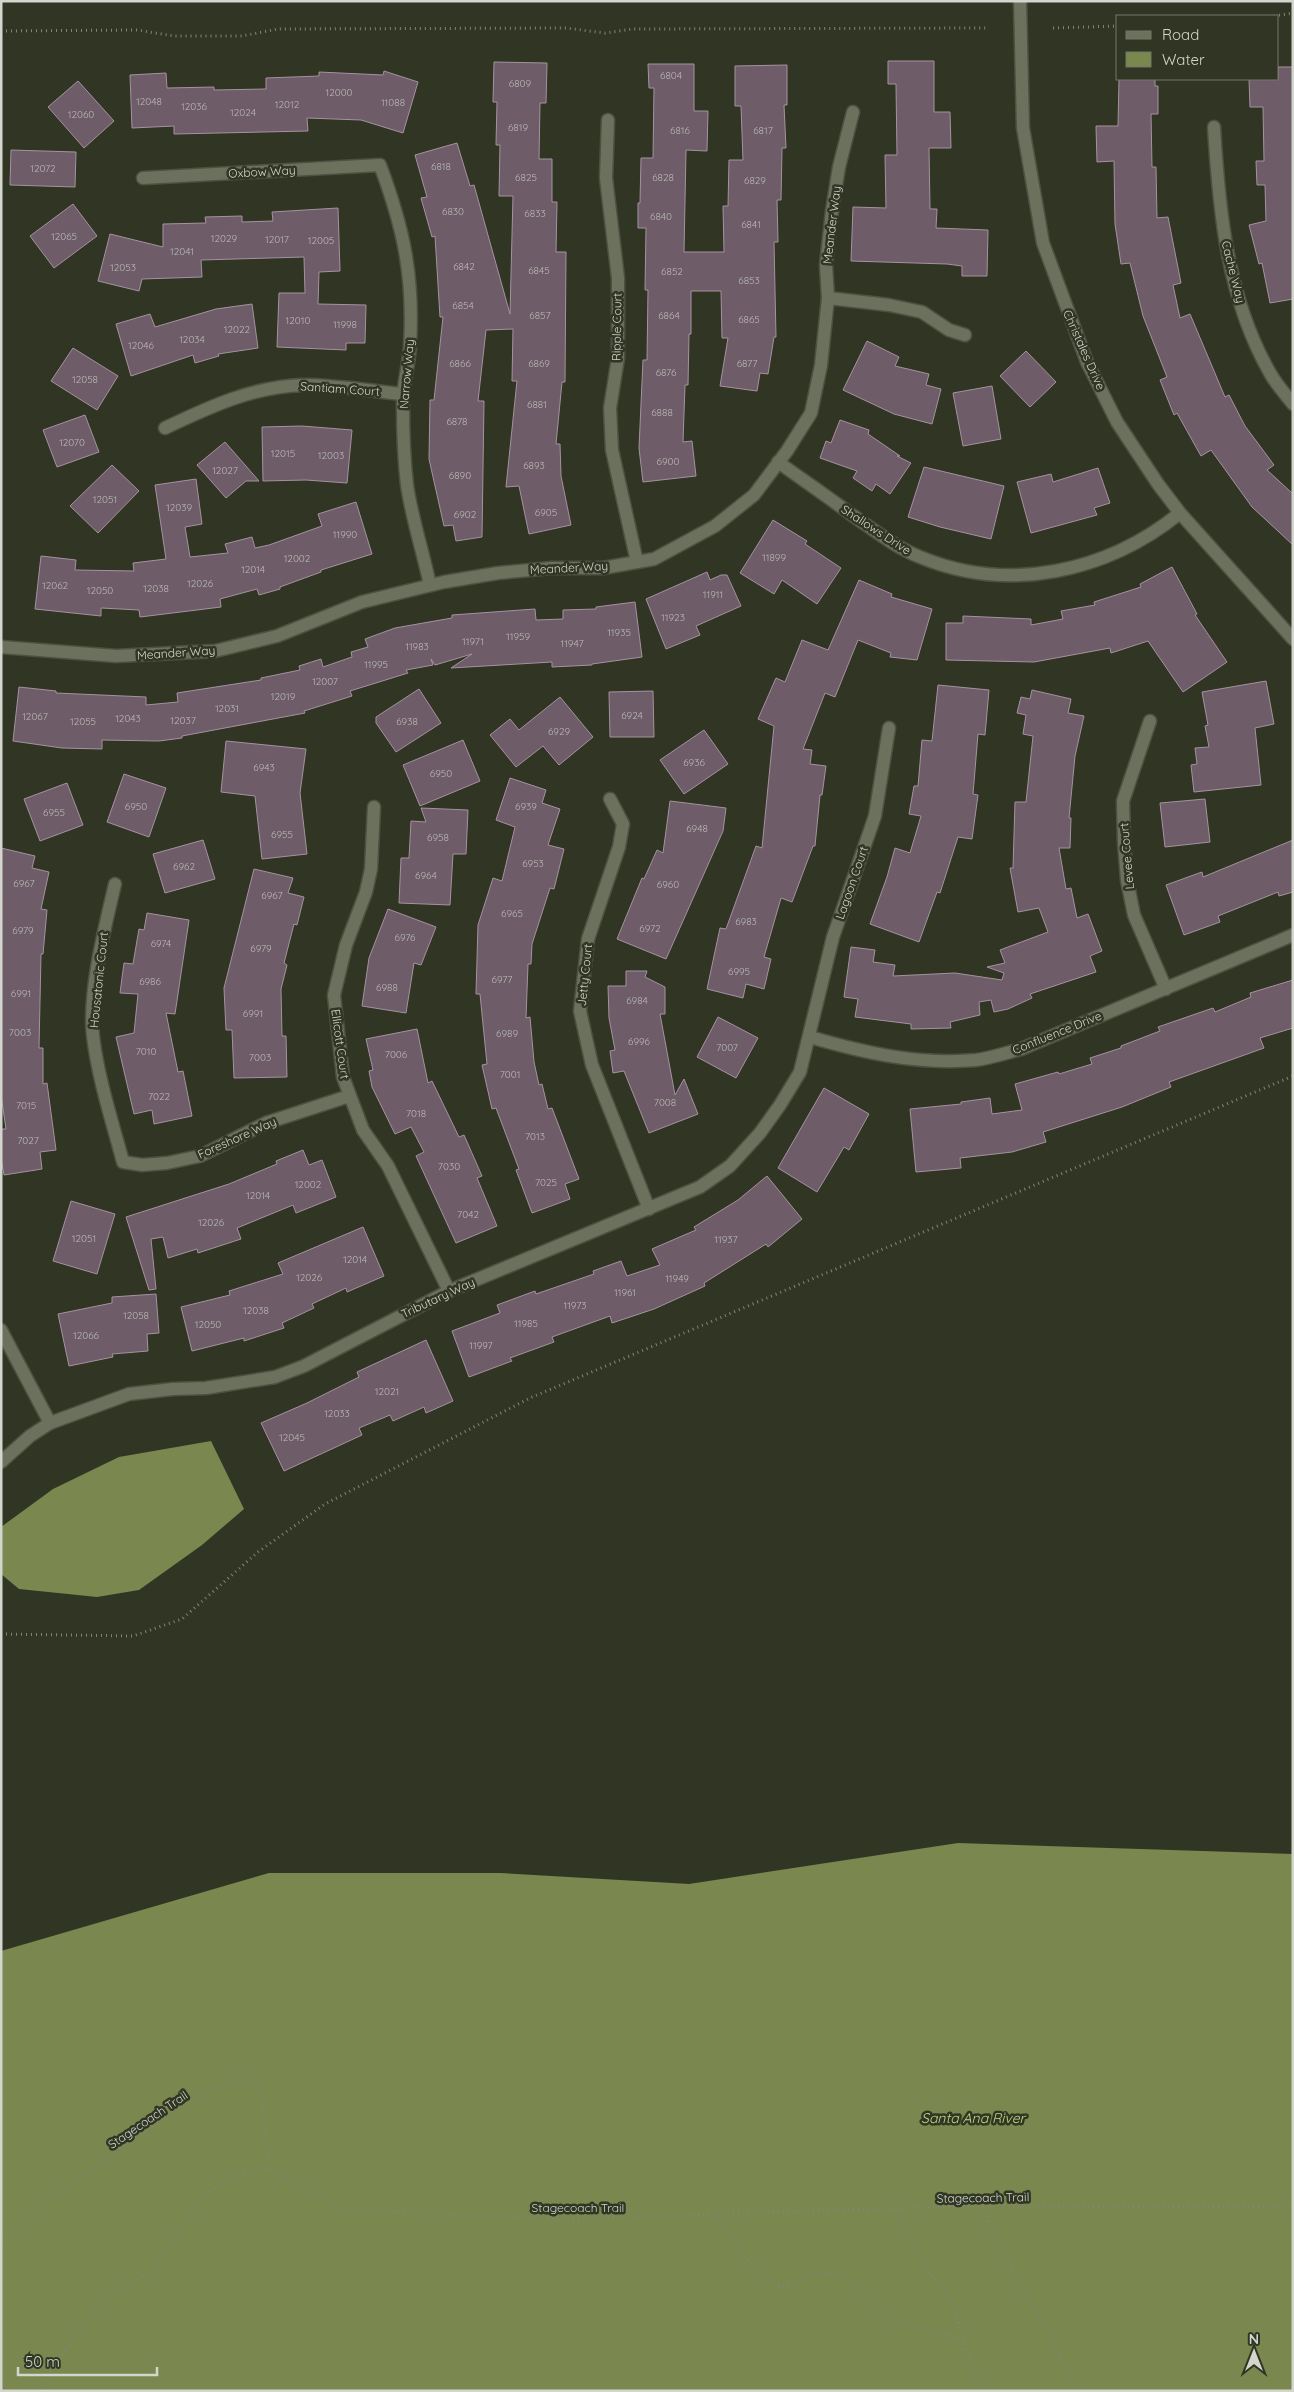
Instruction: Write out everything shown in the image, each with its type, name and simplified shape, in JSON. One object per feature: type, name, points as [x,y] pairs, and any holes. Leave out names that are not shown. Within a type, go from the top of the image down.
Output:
[{"type":"street","name":"Christales Drive","points":[[1020,1],[1023,128],[1043,243],[1087,362],[1118,422],[1158,484],[1180,513],[1293,638]]},
{"type":"street","name":"Meander Way","points":[[1,647],[116,656],[215,652],[277,636],[362,602],[430,585],[498,573],[552,568],[604,568],[654,559],[715,526],[754,495],[811,413],[822,365],[828,298],[826,264],[832,211],[839,167],[853,112]]},
{"type":"street","name":"Ripple Court","points":[[608,120],[606,178],[618,278],[618,358],[610,416],[612,450],[636,562]]},
{"type":"street","name":"Cache Way","points":[[1214,127],[1222,226],[1239,302],[1271,375],[1293,404]]},
{"type":"street","name":"Oxbow Way","points":[[143,178],[380,165]]},
{"type":"street","name":"Narrow Way","points":[[380,165],[396,208],[410,273],[412,300],[410,348],[403,394],[408,486],[430,585]]},
{"type":"street","points":[[828,298],[889,305],[922,312],[949,330],[965,335]]},
{"type":"street","name":"Santiam Court","points":[[165,428],[215,404],[271,389],[303,385],[403,394]]},
{"type":"street","name":"Shallows Drive","points":[[778,462],[897,546],[946,566],[979,572],[1010,575],[1055,573],[1091,562],[1138,542],[1180,513]]},
{"type":"street","name":"Levee Court","points":[[1150,721],[1123,801],[1124,842],[1127,880],[1134,915],[1166,989]]},
{"type":"street","name":"Lagoon Court","points":[[810,1037],[833,936],[875,816],[889,728]]},
{"type":"street","name":"Jetty Court","points":[[610,799],[624,824],[619,847],[588,939],[580,1011],[592,1064],[649,1209]]},
{"type":"street","name":"Ellicott Court","points":[[374,807],[371,869],[366,892],[346,945],[334,995],[343,1077],[363,1130],[388,1166],[449,1291]]},
{"type":"street","name":"Housatonic Court","points":[[115,884],[102,938],[94,998],[93,1034],[103,1086],[122,1162]]},
{"type":"street","name":"Confluence Drive","points":[[810,1037],[885,1057],[945,1062],[978,1060],[1021,1050],[1293,935]]},
{"type":"street","name":"Tributary Way","points":[[1,1462],[30,1436],[50,1423],[129,1394],[173,1389],[206,1388],[275,1377],[304,1366],[449,1291],[700,1187],[730,1166],[760,1133],[780,1106],[800,1072],[810,1037]]},
{"type":"street","name":"Foreshore Way","points":[[122,1162],[142,1165],[167,1163],[200,1156],[266,1123],[349,1096]]},
{"type":"street","points":[[1,1330],[50,1423]]},
{"type":"path","points":[[1279,15],[1293,13]]},
{"type":"path","points":[[1053,28],[1116,26]]},
{"type":"path","points":[[1,31],[137,30],[174,36],[242,36],[278,29],[566,28],[605,33],[634,29],[988,28]]},
{"type":"path","points":[[1,1634],[132,1636],[182,1619],[258,1552],[325,1504],[530,1398],[1293,1076]]},
{"type":"path","name":"Stagecoach Trail","points":[[1,2241],[47,2201],[186,2102],[241,2078],[262,2091],[268,2168],[342,2210],[565,2218],[982,2206],[1293,2207]]},
{"type":"path","points":[[45,2391],[51,2371],[106,2298],[153,2271],[201,2198],[236,2173],[268,2168]]},
{"type":"path","points":[[982,2206],[1019,2284],[1050,2332],[1076,2391]]},
{"type":"path","points":[[897,2209],[904,2228],[925,2266],[948,2293],[981,2391]]},
{"type":"path","points":[[710,2214],[732,2235],[746,2259],[779,2286],[796,2284],[816,2272],[840,2275],[864,2291],[887,2320],[963,2339]]},
{"type":"water","points":[[211,1441],[244,1509],[202,1545],[139,1590],[97,1597],[19,1589],[1,1574],[1,1527],[53,1489],[119,1457]]},
{"type":"water","name":"Santa Ana River","points":[[958,1843],[1293,1854],[1293,2391],[1,2391],[1,1951],[269,1873],[500,1873],[689,1884]]},
{"type":"building","points":[[888,61],[934,61],[934,112],[950,112],[951,148],[929,148],[930,209],[937,209],[936,228],[988,230],[987,276],[962,276],[962,266],[947,264],[851,261],[853,207],[886,208],[885,155],[897,155],[896,84],[888,84]]},
{"type":"building","points":[[494,62],[547,63],[546,103],[540,103],[539,159],[552,159],[552,202],[557,202],[556,252],[566,252],[565,382],[562,382],[556,444],[560,444],[561,476],[571,525],[529,534],[519,486],[506,487],[517,381],[512,381],[513,329],[486,330],[478,401],[484,401],[482,537],[456,541],[453,525],[444,526],[429,459],[430,400],[434,400],[443,317],[440,317],[435,236],[432,237],[421,198],[427,197],[415,155],[457,143],[470,186],[474,185],[510,314],[513,196],[499,196],[500,145],[496,145],[497,102],[493,102]]},
{"type":"building","points":[[648,64],[694,64],[694,111],[708,111],[707,151],[686,150],[684,252],[724,252],[723,206],[728,206],[729,160],[743,160],[741,106],[735,106],[735,66],[787,65],[787,105],[784,105],[786,148],[782,148],[781,200],[777,200],[778,242],[774,242],[776,337],[774,337],[768,374],[760,373],[757,391],[720,386],[728,338],[722,338],[721,291],[691,291],[691,334],[689,334],[688,385],[685,385],[683,442],[692,441],[696,476],[643,482],[639,448],[643,360],[647,360],[648,290],[645,290],[646,228],[638,228],[638,203],[640,203],[641,158],[653,158],[654,88],[649,88]]},
{"type":"building","points":[[1279,67],[1293,67],[1293,299],[1270,303],[1262,263],[1259,264],[1249,225],[1266,221],[1265,185],[1257,185],[1256,161],[1264,161],[1263,107],[1250,107],[1249,80],[1279,80]]},
{"type":"building","points":[[384,71],[418,82],[403,133],[361,120],[307,118],[308,131],[174,134],[174,126],[132,128],[130,75],[166,73],[167,88],[214,87],[214,90],[266,89],[266,78],[319,76],[319,72],[383,75]]},
{"type":"building","points":[[1119,80],[1155,80],[1155,86],[1158,86],[1158,114],[1151,114],[1152,167],[1156,167],[1157,218],[1168,217],[1181,283],[1173,285],[1180,318],[1190,314],[1225,397],[1229,395],[1245,426],[1274,465],[1267,470],[1293,494],[1293,545],[1252,507],[1211,450],[1201,456],[1177,413],[1174,415],[1160,380],[1167,377],[1143,316],[1130,263],[1121,264],[1115,224],[1114,161],[1097,162],[1096,126],[1118,126]]},
{"type":"building","points":[[78,81],[114,121],[84,148],[48,107]]},
{"type":"building","points":[[11,150],[76,152],[75,187],[10,185]]},
{"type":"building","points":[[73,204],[97,236],[54,268],[30,236]]},
{"type":"building","points":[[338,208],[340,271],[319,272],[318,304],[366,305],[365,343],[346,343],[346,350],[277,347],[279,293],[305,293],[304,257],[201,260],[202,277],[142,279],[139,291],[98,281],[110,234],[163,247],[163,224],[206,223],[205,217],[242,216],[242,222],[273,221],[272,212]]},
{"type":"building","points":[[252,304],[258,348],[218,354],[219,356],[195,363],[193,355],[131,376],[116,324],[150,314],[155,327],[216,309]]},
{"type":"building","points":[[867,341],[899,357],[895,366],[929,374],[926,385],[941,389],[932,424],[894,414],[843,390]]},
{"type":"building","points":[[73,348],[118,376],[97,410],[51,381]]},
{"type":"building","points":[[1026,351],[1056,382],[1030,407],[1000,376]]},
{"type":"building","points":[[992,386],[1001,439],[963,446],[953,393]]},
{"type":"building","points":[[85,415],[99,452],[57,467],[43,430]]},
{"type":"building","points":[[840,420],[869,430],[868,434],[900,456],[897,456],[911,463],[890,494],[876,484],[872,491],[853,478],[857,471],[820,458],[826,441],[831,443]]},
{"type":"building","points":[[302,426],[352,430],[347,483],[306,480],[263,481],[262,427]]},
{"type":"building","points":[[225,442],[259,481],[246,481],[226,498],[197,465]]},
{"type":"building","points":[[112,465],[139,491],[98,533],[70,506]]},
{"type":"building","points":[[924,467],[1004,486],[991,539],[908,517]]},
{"type":"building","points":[[1098,468],[1110,503],[1094,508],[1097,515],[1031,533],[1017,482],[1051,474],[1053,482]]},
{"type":"building","points":[[196,479],[202,524],[185,527],[190,557],[228,553],[225,544],[252,537],[255,548],[269,545],[322,526],[318,514],[356,502],[372,554],[321,570],[321,572],[280,587],[280,589],[259,595],[257,589],[220,599],[221,607],[140,617],[139,610],[101,608],[101,616],[35,609],[41,556],[76,560],[75,570],[134,571],[133,563],[166,559],[155,485]]},
{"type":"building","points":[[773,520],[807,541],[805,544],[841,568],[817,604],[782,580],[774,594],[740,573]]},
{"type":"building","points":[[1172,567],[1197,614],[1195,615],[1227,662],[1183,692],[1148,641],[1111,653],[1110,648],[1034,662],[946,660],[946,623],[963,623],[963,616],[1031,619],[1031,625],[1063,619],[1061,611],[1095,605],[1094,602],[1141,587],[1140,584]]},
{"type":"building","points":[[707,572],[710,580],[721,575],[727,575],[741,606],[696,626],[700,635],[666,649],[646,599]]},
{"type":"building","points":[[859,580],[892,594],[891,597],[932,609],[917,660],[890,657],[891,653],[858,640],[835,697],[825,693],[803,749],[812,750],[810,764],[826,766],[822,795],[820,795],[815,846],[813,846],[792,902],[781,898],[764,957],[771,959],[764,989],[746,984],[743,998],[707,989],[720,928],[726,929],[756,846],[762,848],[774,726],[758,719],[776,678],[785,682],[802,640],[828,650]]},
{"type":"building","points":[[635,602],[642,657],[592,665],[552,667],[552,662],[451,668],[472,654],[435,665],[431,659],[433,665],[406,670],[408,673],[350,691],[352,696],[304,711],[305,713],[182,736],[182,738],[159,741],[102,740],[102,749],[62,748],[13,741],[19,687],[56,691],[56,693],[146,697],[146,705],[178,702],[177,693],[261,680],[261,678],[300,670],[299,666],[321,659],[323,667],[352,657],[351,652],[368,647],[365,639],[395,628],[452,618],[452,615],[535,609],[536,620],[563,619],[563,610],[596,609],[596,607]]},
{"type":"building","points":[[1266,681],[1274,724],[1255,728],[1261,785],[1194,792],[1191,765],[1197,764],[1195,748],[1209,747],[1205,726],[1208,725],[1202,692]]},
{"type":"building","points":[[938,685],[989,690],[985,735],[978,734],[973,794],[978,795],[972,839],[958,837],[940,893],[937,892],[919,942],[870,924],[895,848],[910,853],[921,816],[909,814],[914,786],[918,786],[922,740],[932,741]]},
{"type":"building","points":[[419,689],[441,723],[396,752],[376,723],[376,717]]},
{"type":"building","points":[[1032,690],[1071,699],[1068,713],[1084,716],[1075,756],[1069,818],[1071,818],[1070,848],[1059,848],[1066,889],[1071,888],[1077,918],[1088,914],[1102,951],[1090,956],[1096,972],[1030,994],[1032,998],[1008,1009],[994,1012],[991,1000],[979,1002],[980,1015],[950,1022],[951,1028],[911,1029],[911,1024],[855,1017],[858,999],[844,997],[851,947],[875,950],[873,962],[895,965],[893,976],[955,973],[1002,980],[1004,973],[987,967],[1005,963],[1000,950],[1048,932],[1039,908],[1018,912],[1010,868],[1013,868],[1015,802],[1026,802],[1033,736],[1023,734],[1026,715],[1017,713],[1021,697],[1030,699]]},
{"type":"building","points":[[653,691],[654,737],[610,737],[609,692]]},
{"type":"building","points":[[560,697],[593,737],[559,765],[543,746],[516,767],[490,735],[510,719],[519,730]]},
{"type":"building","points":[[704,730],[728,764],[684,794],[660,760]]},
{"type":"building","points":[[463,740],[480,781],[420,806],[403,765]]},
{"type":"building","points":[[226,741],[306,749],[300,793],[307,854],[262,859],[255,796],[221,792]]},
{"type":"building","points":[[124,774],[166,788],[149,837],[107,822]]},
{"type":"building","points":[[510,778],[546,790],[542,803],[560,809],[548,845],[564,849],[554,889],[550,888],[532,944],[531,964],[528,964],[526,1018],[530,1017],[534,1062],[539,1085],[542,1084],[548,1109],[552,1108],[579,1179],[565,1184],[570,1199],[532,1213],[516,1170],[519,1169],[496,1108],[492,1109],[482,1065],[487,1064],[480,994],[476,994],[478,925],[493,878],[502,881],[515,827],[496,820]]},
{"type":"building","points":[[67,783],[83,825],[40,841],[24,799]]},
{"type":"building","points":[[1205,799],[1210,842],[1165,847],[1160,803]]},
{"type":"building","points":[[670,801],[726,808],[723,831],[666,959],[617,939],[642,878],[644,879],[657,850],[663,853]]},
{"type":"building","points":[[421,808],[468,810],[466,854],[453,854],[450,905],[399,903],[401,858],[409,858],[411,821],[426,822]]},
{"type":"building","points":[[203,840],[215,879],[165,893],[153,854]]},
{"type":"building","points":[[1293,840],[1293,892],[1279,896],[1278,892],[1218,916],[1220,922],[1184,935],[1166,885],[1202,872],[1203,877]]},
{"type":"building","points":[[1,848],[35,856],[32,868],[49,872],[41,909],[47,910],[43,954],[41,954],[39,1048],[43,1048],[43,1084],[47,1083],[56,1150],[40,1152],[42,1169],[4,1175],[1,1158],[1,1129],[6,1129],[1,1095]]},
{"type":"building","points":[[254,869],[293,878],[288,893],[304,897],[297,925],[294,924],[284,963],[287,965],[281,989],[282,1036],[286,1036],[287,1077],[234,1078],[232,1030],[226,1030],[224,988]]},
{"type":"building","points":[[388,909],[436,927],[421,965],[414,963],[406,1013],[362,1006],[369,958]]},
{"type":"building","points":[[147,913],[189,920],[175,1014],[166,1013],[178,1072],[183,1071],[192,1116],[154,1124],[152,1110],[134,1114],[116,1037],[134,1033],[138,994],[120,993],[124,963],[133,964],[139,929],[144,930]]},
{"type":"building","points":[[626,971],[647,971],[645,977],[665,987],[665,1014],[660,1014],[675,1095],[684,1079],[698,1114],[649,1133],[624,1071],[613,1073],[610,1051],[615,1050],[609,1018],[608,986],[626,986]]},
{"type":"building","points":[[1293,980],[1293,1028],[1260,1038],[1264,1048],[1169,1082],[1171,1087],[1122,1107],[1043,1132],[1046,1142],[1012,1152],[960,1158],[961,1168],[916,1172],[910,1109],[961,1104],[961,1102],[990,1098],[992,1114],[1022,1110],[1015,1084],[1092,1064],[1090,1058],[1121,1048],[1121,1046],[1160,1031],[1158,1027],[1213,1008],[1215,1012],[1251,997],[1250,993]]},
{"type":"building","points":[[718,1017],[758,1038],[736,1078],[697,1057]]},
{"type":"building","points":[[417,1029],[428,1083],[432,1081],[459,1137],[464,1135],[482,1176],[477,1178],[497,1226],[456,1243],[416,1156],[424,1152],[411,1127],[395,1134],[372,1087],[369,1071],[373,1070],[366,1039]]},
{"type":"building","points":[[824,1088],[869,1114],[849,1150],[844,1147],[817,1192],[778,1168]]},
{"type":"building","points":[[303,1150],[309,1165],[322,1160],[336,1197],[296,1213],[293,1205],[237,1228],[241,1239],[198,1253],[197,1249],[168,1258],[163,1237],[151,1239],[156,1289],[149,1290],[126,1217],[229,1184],[277,1164],[276,1161]]},
{"type":"building","points":[[767,1176],[802,1219],[768,1247],[766,1244],[704,1283],[705,1286],[654,1309],[612,1323],[610,1316],[552,1337],[554,1342],[510,1358],[512,1361],[469,1377],[452,1331],[500,1313],[497,1305],[535,1291],[536,1294],[594,1274],[593,1271],[621,1261],[627,1276],[660,1265],[652,1249],[696,1230],[694,1227],[738,1200]]},
{"type":"building","points":[[71,1201],[115,1214],[97,1274],[53,1261]]},
{"type":"building","points":[[363,1227],[384,1276],[347,1292],[346,1288],[312,1304],[314,1308],[282,1323],[284,1328],[244,1341],[244,1338],[192,1351],[181,1307],[230,1295],[229,1291],[283,1274],[278,1263]]},
{"type":"building","points":[[156,1294],[159,1333],[147,1334],[148,1351],[112,1354],[113,1357],[69,1366],[58,1314],[112,1303],[112,1297]]},
{"type":"building","points":[[426,1340],[453,1401],[426,1413],[424,1407],[393,1421],[390,1415],[359,1428],[362,1435],[284,1471],[261,1423],[359,1377],[357,1372]]}]
